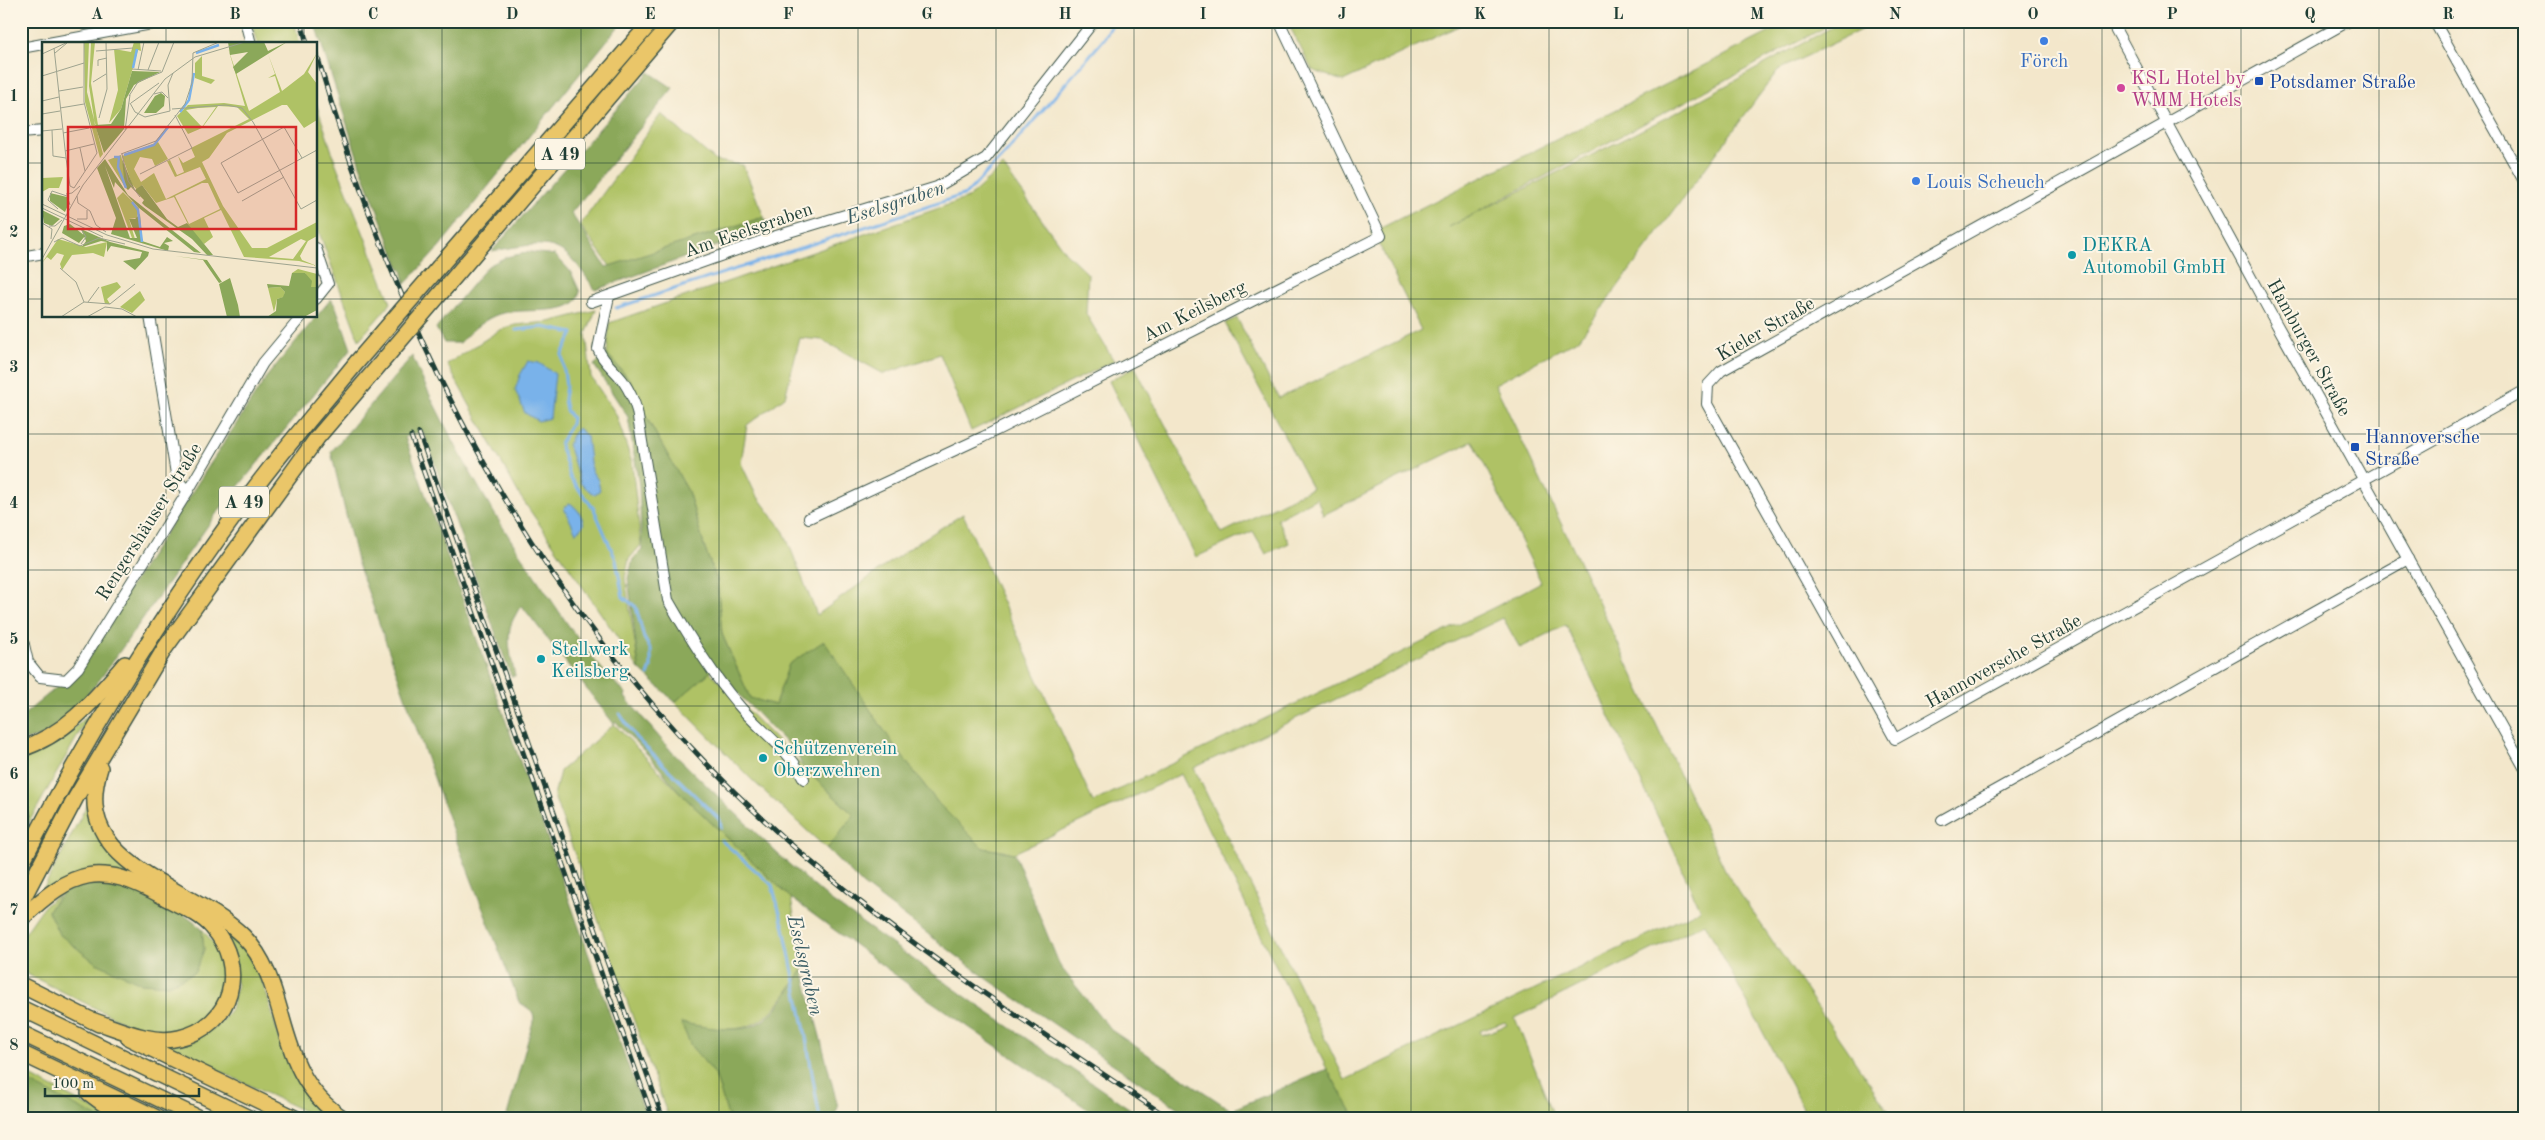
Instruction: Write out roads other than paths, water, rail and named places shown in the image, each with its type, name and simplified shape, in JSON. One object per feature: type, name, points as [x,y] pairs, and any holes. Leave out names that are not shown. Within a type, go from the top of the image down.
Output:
[{"type":"highway","points":[[613,66],[641,21]]},
{"type":"highway","name":"A 49","points":[[22,864],[96,726],[160,623],[244,502],[336,387],[652,21]]},
{"type":"highway","name":"A 49","points":[[21,902],[75,799],[165,648],[317,438],[674,21]]},
{"type":"highway","points":[[21,749],[50,737],[84,710],[160,623]]},
{"type":"highway","points":[[118,725],[95,784],[94,804],[102,835],[122,858],[220,916],[246,939],[265,968],[286,1038],[300,1070],[321,1101],[344,1119]]},
{"type":"highway","points":[[21,809],[23,822],[22,864]]},
{"type":"highway","points":[[21,920],[60,886],[81,877],[101,874],[120,876],[138,883],[198,916],[212,927],[223,942],[231,959],[232,977],[223,1011],[212,1024],[196,1033],[178,1039],[153,1038],[91,1020]]},
{"type":"highway","points":[[21,985],[297,1119]]},
{"type":"highway","points":[[21,1008],[252,1119]]},
{"type":"highway","points":[[21,1033],[201,1119]]},
{"type":"highway","points":[[21,1053],[159,1119]]},
{"type":"highway","points":[[64,1074],[124,1119]]},
{"type":"street","points":[[54,42],[168,21]]},
{"type":"street","points":[[245,21],[250,42]]},
{"type":"street","name":"Am Eselsgraben","points":[[591,302],[776,236],[938,187],[986,158],[1094,21]]},
{"type":"street","name":"Am Keilsberg","points":[[809,518],[983,437],[1381,236],[1279,21]]},
{"type":"street","name":"Hamburger Straße","points":[[2111,21],[2524,767]]},
{"type":"street","points":[[2167,123],[2350,21]]},
{"type":"street","points":[[2434,21],[2524,181]]},
{"type":"street","points":[[21,48],[42,44]]},
{"type":"street","name":"Kieler Straße","points":[[1895,739],[1707,404],[1708,385],[1722,371],[2167,123]]},
{"type":"street","points":[[21,133],[42,131]]},
{"type":"street","points":[[21,257],[42,253]]},
{"type":"street","points":[[318,254],[328,284],[318,296]]},
{"type":"street","points":[[609,296],[598,349],[600,355],[623,380],[634,399],[668,600],[688,634],[737,704],[795,761],[804,779]]},
{"type":"street","points":[[150,318],[177,480],[188,491]]},
{"type":"street","name":"Rengershäuser Straße","points":[[21,632],[28,662],[40,677],[66,680],[78,668],[188,491],[263,363],[300,318]]},
{"type":"street","name":"Hannoversche Straße","points":[[1895,739],[2524,391]]},
{"type":"street","points":[[1942,820],[2408,559]]},
{"type":"water","points":[[528,361],[539,363],[555,374],[550,418],[538,421],[525,413],[515,390],[520,375]]},
{"type":"water","points":[[578,428],[587,436],[591,470],[598,480],[600,490],[594,495],[581,484],[568,445],[572,435]]},
{"type":"water","points":[[570,503],[579,512],[584,525],[576,533],[564,508]]},
{"type":"waterway","name":"Eselsgraben","points":[[616,308],[966,194],[1005,154],[1104,39],[1114,21]]},
{"type":"waterway","name":"Eselsgraben","points":[[516,330],[543,327],[573,333],[562,354],[566,386],[564,399],[566,410],[572,418],[571,424],[560,444],[571,479],[594,509],[616,560],[623,597],[636,607],[644,638],[651,650],[651,667],[648,675]]},
{"type":"waterway","name":"Eselsgraben","points":[[620,714],[636,738],[720,820],[721,828]]},
{"type":"waterway","name":"Eselsgraben","points":[[721,840],[772,885],[784,928],[804,1026],[820,1119]]},
{"type":"railway","points":[[301,21],[306,42]]},
{"type":"railway","points":[[318,58],[353,168],[396,281],[445,389],[502,494],[566,593],[638,687],[719,776],[809,860],[852,895],[940,962],[1170,1119]]},
{"type":"railway","points":[[419,433],[663,1119]]},
{"type":"railway","points":[[411,436],[653,1119]]},
{"type":"place","name":"Förch","points":[[2044,41]]},
{"type":"place","name":"Potsdamer Straße","points":[[2259,81]]},
{"type":"place","name":"KSL Hotel by WMM Hotels","points":[[2121,88]]},
{"type":"place","name":"Louis Scheuch","points":[[1916,181]]},
{"type":"place","name":"DEKRA Automobil GmbH","points":[[2072,255]]},
{"type":"place","name":"Hannoversche Straße","points":[[2355,447]]},
{"type":"place","name":"Stellwerk Keilsberg","points":[[541,659]]},
{"type":"place","name":"Schützenverein Oberzwehren","points":[[763,758]]}]
